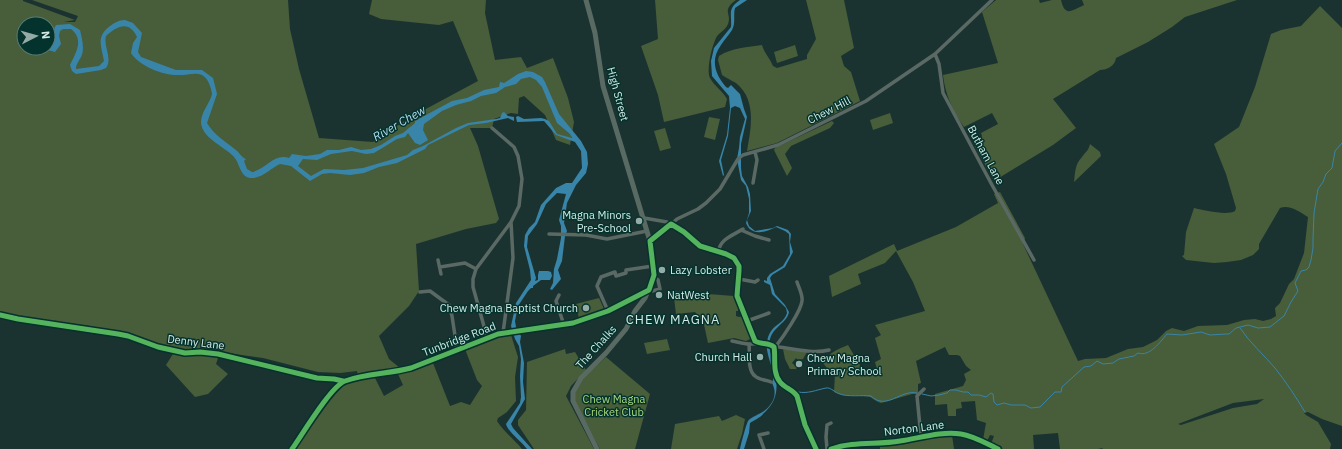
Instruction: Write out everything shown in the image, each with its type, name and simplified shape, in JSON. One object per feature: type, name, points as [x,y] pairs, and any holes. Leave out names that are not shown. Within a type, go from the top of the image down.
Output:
[{"type":"main road","name":"High Street","points":[[586,0],[593,23],[603,86],[650,242],[654,277]]},
{"type":"main road","name":"The Chalks","points":[[597,449],[575,406],[572,397],[574,388],[581,378],[606,353],[626,329],[649,290],[654,277]]},
{"type":"street","name":"Chew Hill","points":[[650,242],[680,216],[698,209],[706,203],[720,189],[738,160],[746,154],[778,145],[866,101],[935,54],[992,0]]},
{"type":"street","name":"Butham Lane","points":[[935,54],[939,64],[943,93],[1034,260]]},
{"type":"street","points":[[487,337],[473,287],[473,279],[476,269],[511,222],[519,206],[522,179],[520,163],[514,147],[492,128]]},
{"type":"street","points":[[753,183],[757,160],[755,152]]},
{"type":"street","points":[[754,178],[759,178]]},
{"type":"street","points":[[517,180],[522,179]]},
{"type":"street","points":[[644,218],[667,222],[684,232],[700,246],[734,258],[739,266],[737,296],[757,342]]},
{"type":"street","points":[[503,333],[513,258],[511,222]]},
{"type":"street","points":[[718,252],[720,244],[724,240],[742,230],[769,240]]},
{"type":"street","points":[[549,234],[586,235],[607,239],[647,231]]},
{"type":"street","points":[[438,260],[441,274]]},
{"type":"street","points":[[440,267],[465,263],[476,269]]},
{"type":"street","points":[[608,311],[597,286],[601,277],[615,272],[616,276],[626,273],[626,270],[653,266]]},
{"type":"street","points":[[649,290],[652,291],[660,289],[658,280],[654,277]]},
{"type":"street","points":[[739,279],[755,282],[758,280]]},
{"type":"street","points":[[797,282],[802,298],[801,305],[785,334],[773,346],[774,364],[779,380],[795,392],[797,396],[803,417],[816,449]]},
{"type":"street","points":[[799,289],[804,288]]},
{"type":"street","name":"Tunbridge Road","points":[[343,382],[372,374],[400,371],[411,368],[487,337],[503,333],[564,325],[608,311],[649,290]]},
{"type":"street","points":[[420,292],[430,291],[449,305],[457,349]]},
{"type":"street","points":[[559,295],[556,300],[564,325]]},
{"type":"street","points":[[747,321],[769,313]]},
{"type":"street","name":"Denny Lane","points":[[0,315],[118,334],[128,336],[158,348],[185,353],[200,352],[218,354],[318,378],[334,379],[343,382]]},
{"type":"street","points":[[763,315],[765,320]]},
{"type":"street","points":[[732,341],[749,344],[757,342],[779,348],[809,351],[822,352],[829,350]]},
{"type":"street","points":[[749,344],[752,372],[756,377],[771,382]]},
{"type":"street","points":[[292,449],[333,390],[343,382]]},
{"type":"street","points":[[921,437],[918,395],[923,390]]},
{"type":"street","points":[[827,449],[827,425],[832,423]]},
{"type":"street","points":[[764,449],[759,435],[768,433]]},
{"type":"street","name":"Norton Lane","points":[[831,449],[850,444],[900,441],[941,434],[961,434],[998,449]]},
{"type":"green space","points":[[0,0],[23,0],[75,20],[64,22],[75,22],[78,16],[32,0],[288,0],[290,29],[299,69],[319,138],[373,142],[409,118],[478,81],[453,21],[439,25],[381,19],[369,14],[372,0],[486,0],[485,13],[495,60],[521,57],[527,68],[553,58],[568,98],[574,122],[570,145],[556,140],[545,115],[524,96],[519,98],[518,114],[511,113],[494,119],[492,128],[470,128],[478,146],[499,219],[496,223],[466,229],[416,244],[419,291],[409,306],[379,336],[389,359],[400,368],[382,370],[358,376],[357,371],[340,373],[318,372],[263,358],[220,352],[216,364],[228,374],[208,394],[195,397],[166,365],[176,349],[101,328],[0,313]]},
{"type":"green space","points":[[655,0],[736,0],[729,7],[728,24],[716,38],[709,64],[710,78],[727,99],[725,107],[664,122],[658,95],[641,46],[658,39]]},
{"type":"green space","points":[[806,0],[844,0],[854,48],[841,56],[844,66],[851,72],[860,101],[777,143],[747,151],[751,124],[750,106],[743,90],[736,83],[722,75],[718,60],[719,56],[745,47],[762,45],[773,66],[777,68],[807,59],[807,55],[816,39]]},
{"type":"green space","points":[[996,0],[1039,0],[1040,3],[1052,0],[1061,0],[1064,9],[1067,11],[1072,11],[1084,5],[1082,0],[1237,0],[1185,17],[1148,42],[1116,58],[1110,67],[1100,70],[1053,99],[1076,128],[1053,145],[994,181],[975,146],[982,136],[981,133],[998,124],[992,113],[964,127],[950,102],[943,75],[998,63],[982,12]]},
{"type":"green space","points":[[1320,6],[1342,28],[1342,426],[1308,412],[1304,413],[1318,422],[1331,444],[1330,449],[1060,449],[1058,433],[1033,435],[1034,449],[1003,449],[991,444],[994,436],[990,435],[987,441],[983,440],[986,423],[977,420],[975,401],[961,402],[962,408],[956,409],[956,416],[948,416],[947,404],[935,405],[935,394],[963,386],[966,380],[964,374],[971,370],[966,366],[960,356],[949,355],[945,347],[916,361],[921,383],[918,384],[918,394],[912,394],[881,403],[870,397],[843,395],[834,392],[835,374],[831,373],[823,363],[827,357],[848,345],[865,374],[877,369],[875,362],[881,359],[875,338],[881,335],[875,325],[925,311],[913,282],[896,251],[885,263],[858,274],[861,284],[832,297],[829,276],[894,244],[897,251],[956,227],[998,203],[994,194],[1000,192],[1025,238],[1023,244],[1078,361],[1085,359],[1106,358],[1128,349],[1143,347],[1157,340],[1166,331],[1172,328],[1184,331],[1198,326],[1227,325],[1244,320],[1255,319],[1263,321],[1276,316],[1275,308],[1280,303],[1289,284],[1294,279],[1304,253],[1308,217],[1291,208],[1280,208],[1259,244],[1259,249],[1253,255],[1241,260],[1214,263],[1186,260],[1182,256],[1184,255],[1186,232],[1194,208],[1221,213],[1235,211],[1236,208],[1226,174],[1214,144],[1239,127],[1255,87],[1271,34],[1281,30],[1301,26]],"holes":[[[1264,399],[1257,404],[1233,408],[1181,425],[1178,424],[1233,403]]]},
{"type":"green space","points":[[795,45],[798,56],[777,63],[774,52]]},
{"type":"green space","points":[[890,113],[893,123],[873,130],[870,120]]},
{"type":"green space","points":[[709,117],[720,119],[715,140],[704,137]]},
{"type":"green space","points":[[832,121],[834,123],[830,128],[791,146],[785,154],[792,168],[787,176],[774,150],[775,148]]},
{"type":"green space","points":[[665,128],[671,148],[660,151],[654,131]]},
{"type":"green space","points":[[1090,144],[1100,152],[1101,156],[1074,182],[1077,166],[1088,150]]},
{"type":"green space","points":[[669,291],[734,296],[740,306],[738,306],[738,311],[736,311],[736,316],[744,316],[750,334],[750,339],[746,341],[734,338],[708,343],[703,320],[701,320],[695,312],[676,314],[674,298],[669,295]]},
{"type":"green space","points":[[599,298],[604,309],[579,319],[576,304]]},
{"type":"green space","points":[[511,335],[518,357],[515,377],[516,401],[507,412],[498,418],[497,421],[522,449],[295,449],[338,388],[360,379],[374,376],[384,396],[403,385],[398,374],[433,363],[450,406],[461,402],[470,405],[482,386],[477,380],[465,349],[497,336]]},
{"type":"green space","points":[[667,339],[670,350],[647,354],[644,343]]},
{"type":"green space","points":[[565,349],[566,354],[575,352],[586,370],[571,386],[566,396],[594,449],[534,449],[518,425],[518,420],[526,410],[527,362]]},
{"type":"green space","points":[[783,349],[807,352],[803,359],[798,360],[796,358],[792,363],[797,367],[796,369],[790,369],[785,359]]},
{"type":"green space","name":"Chew Magna Cricket Club","points":[[606,357],[650,394],[635,449],[600,449],[573,398],[577,386],[581,381]]},
{"type":"green space","points":[[736,415],[745,419],[737,449],[671,449],[675,424],[719,416],[722,421]]},
{"type":"green space","points":[[952,435],[954,449],[880,449],[880,445]]},
{"type":"water","points":[[740,0],[747,0],[735,8],[733,27],[718,51],[715,67],[719,77],[726,87],[728,88],[731,85],[740,94],[747,117],[741,144],[741,168],[742,176],[750,194],[751,211],[747,220],[749,226],[755,231],[777,226],[788,230],[791,234],[790,242],[793,252],[785,267],[772,275],[770,278],[775,294],[785,305],[789,312],[786,319],[774,331],[769,341],[776,380],[776,394],[773,401],[769,407],[760,417],[750,423],[749,433],[744,449],[740,449],[748,421],[767,408],[774,398],[775,391],[772,383],[773,374],[767,343],[770,332],[787,313],[786,308],[772,294],[770,285],[764,282],[764,280],[767,281],[770,274],[783,266],[790,254],[789,234],[785,231],[776,227],[764,232],[755,232],[748,227],[746,223],[749,213],[749,199],[746,186],[741,180],[737,159],[740,137],[745,119],[740,108],[735,106],[731,108],[728,136],[721,160],[723,176],[719,161],[727,135],[730,108],[729,96],[712,76],[711,61],[714,48],[731,27],[733,6]]},
{"type":"water","points":[[125,20],[133,23],[142,33],[138,52],[141,57],[176,70],[202,70],[213,78],[217,94],[207,123],[217,135],[246,159],[244,161],[247,169],[252,172],[257,171],[279,158],[289,158],[292,154],[306,156],[320,154],[327,150],[339,150],[351,147],[361,150],[371,149],[403,133],[415,123],[415,121],[452,101],[467,98],[484,90],[499,87],[500,82],[504,83],[526,71],[533,72],[542,77],[559,114],[581,141],[587,152],[588,164],[586,173],[576,185],[567,203],[564,223],[567,231],[562,261],[558,270],[561,279],[552,290],[550,289],[553,283],[554,269],[561,238],[561,226],[559,220],[566,194],[557,193],[546,204],[537,224],[528,236],[527,247],[536,278],[535,281],[538,280],[539,271],[551,272],[552,276],[550,280],[541,280],[528,291],[518,306],[515,321],[516,327],[521,336],[520,342],[524,363],[523,382],[525,399],[511,424],[532,449],[527,449],[509,430],[506,424],[520,403],[521,397],[521,359],[519,346],[511,326],[516,303],[531,280],[524,246],[525,235],[535,222],[541,205],[556,188],[566,183],[572,183],[582,168],[581,151],[575,142],[556,135],[544,121],[517,122],[516,117],[518,116],[524,119],[545,119],[549,121],[557,134],[572,138],[570,134],[557,123],[542,87],[536,80],[530,77],[521,79],[516,84],[505,87],[496,93],[481,96],[442,111],[424,124],[423,130],[428,140],[420,145],[415,143],[408,133],[405,137],[397,139],[374,153],[366,154],[352,151],[331,154],[317,160],[303,159],[298,166],[311,176],[324,169],[344,170],[363,168],[407,155],[413,150],[468,123],[500,118],[504,112],[508,116],[514,117],[514,121],[508,118],[469,125],[428,145],[425,149],[397,163],[379,167],[364,173],[350,175],[330,173],[322,174],[310,181],[291,166],[280,164],[258,177],[250,178],[246,177],[235,158],[208,137],[202,127],[201,118],[212,94],[208,80],[202,75],[167,74],[153,70],[140,62],[131,53],[133,43],[137,37],[130,28],[123,26],[106,36],[105,40],[109,60],[106,68],[101,70],[76,74],[72,71],[70,65],[78,47],[78,42],[75,33],[71,29],[63,29],[60,31],[59,36],[61,44],[56,51],[56,25],[70,24],[80,30],[83,44],[83,51],[76,69],[99,66],[104,61],[101,38],[110,26],[119,21]]},
{"type":"waterway","points":[[922,394],[931,396],[947,393],[950,390],[956,390],[968,392],[971,395],[986,397],[991,393],[993,394],[994,402],[997,405],[1004,403],[1011,405],[1025,405],[1031,408],[1040,407],[1055,392],[1061,392],[1062,387],[1084,367],[1091,366],[1097,361],[1103,364],[1113,363],[1119,359],[1134,356],[1138,353],[1147,353],[1158,345],[1167,334],[1182,335],[1201,332],[1210,335],[1229,334],[1236,328],[1248,325],[1258,328],[1270,327],[1284,316],[1298,291],[1295,283],[1301,271],[1306,270],[1309,267],[1313,248],[1314,213],[1318,189],[1326,174],[1332,168],[1335,151],[1342,143]]},
{"type":"waterway","points":[[1240,328],[1275,368],[1305,412]]},
{"type":"waterway","points":[[798,392],[809,392],[828,388],[843,395],[871,396],[877,400],[883,401],[888,401],[905,394],[917,393]]},
{"type":"cycle path","points":[[292,449],[332,392],[345,381],[361,376],[411,368],[498,334],[573,323],[608,311],[649,290],[654,275],[650,241],[671,224],[684,232],[700,246],[734,258],[739,266],[737,296],[755,341],[774,347],[776,374],[780,382],[797,396],[805,425],[816,449]]},
{"type":"cycle path","points":[[0,315],[118,334],[158,347],[185,353],[200,352],[218,354],[317,378],[343,381]]},
{"type":"cycle path","points":[[831,449],[848,445],[908,440],[946,433],[971,436],[998,449]]},
{"type":"place","name":"Magna Minors Pre-School","points":[[639,221]]},
{"type":"place","name":"Lazy Lobster","points":[[662,270]]},
{"type":"place","name":"NatWest","points":[[659,295]]},
{"type":"place","name":"Chew Magna Baptist Church","points":[[586,308]]},
{"type":"place","name":"Church Hall","points":[[760,357]]},
{"type":"place","name":"Chew Magna Primary School","points":[[799,364]]},
{"type":"district","name":"CHEW MAGNA","points":[[673,319]]},
{"type":"water label","name":"River Chew","points":[[399,123]]}]
